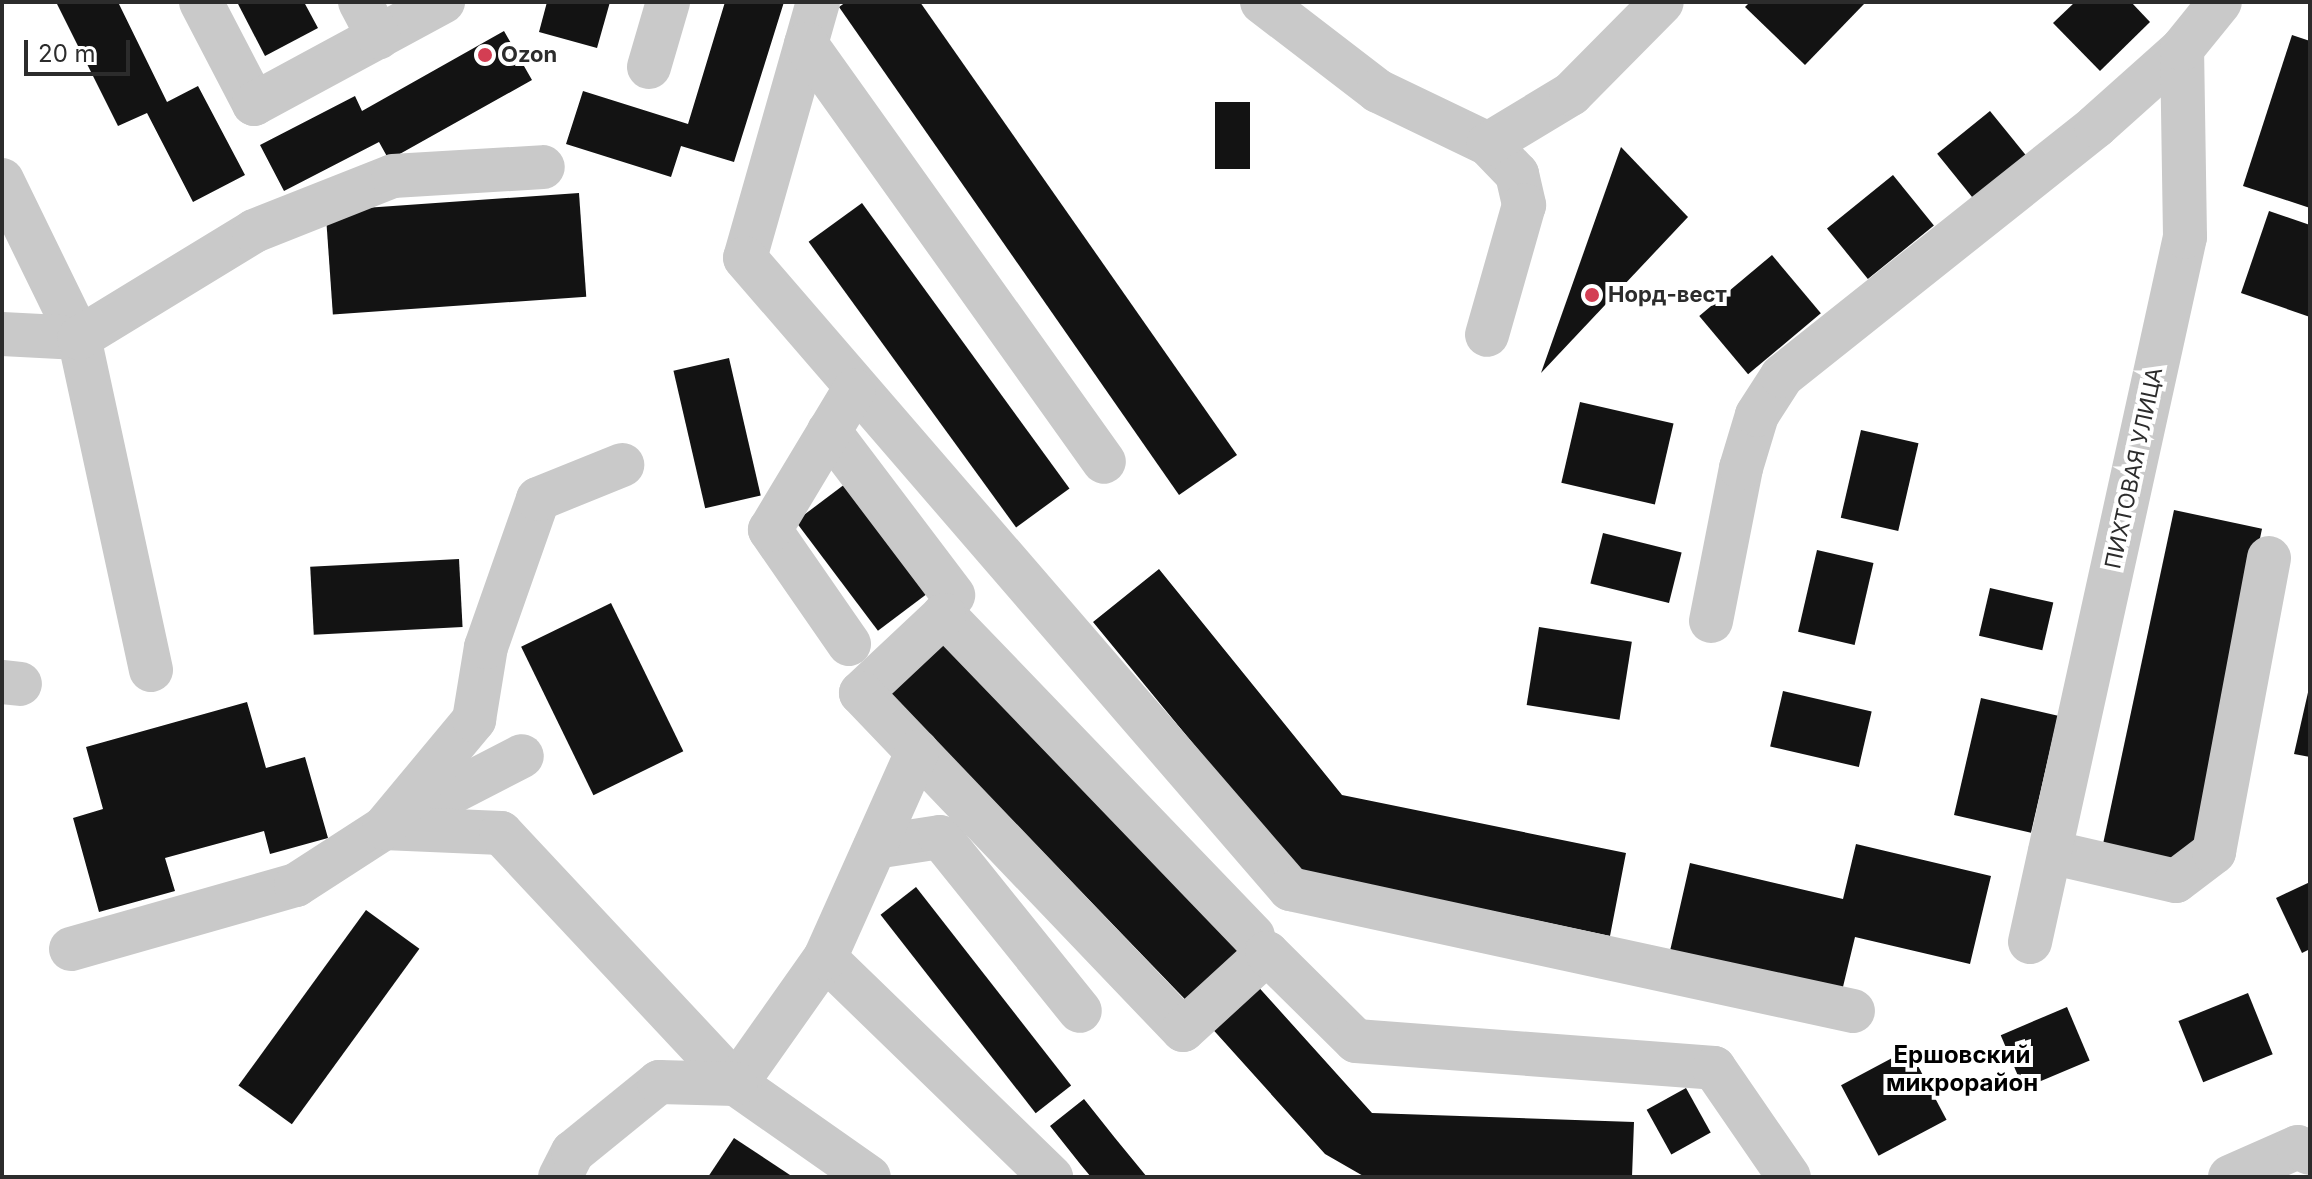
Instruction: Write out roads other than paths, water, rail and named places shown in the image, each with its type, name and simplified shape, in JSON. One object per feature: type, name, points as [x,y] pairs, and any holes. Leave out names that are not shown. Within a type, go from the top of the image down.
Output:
[{"type":"street","points":[[201,2],[254,104],[369,19],[443,2]]},
{"type":"street","points":[[649,67],[668,2]]},
{"type":"street","points":[[818,2],[745,258],[854,390],[1290,889],[1853,1011]]},
{"type":"street","points":[[1262,2],[1378,91],[1488,144],[1517,174],[1524,205],[1487,335]]},
{"type":"street","points":[[1488,144],[1571,94],[1662,2]]},
{"type":"street","points":[[1711,621],[1741,468],[1757,415],[1782,376],[2096,126],[2182,49],[2220,2]]},
{"type":"street","points":[[806,44],[1104,462]]},
{"type":"street","name":"ПИХТОВАЯ УЛИЦА","points":[[2030,942],[2185,237],[2182,49]]},
{"type":"street","points":[[2,334],[79,338],[254,231],[393,176],[543,167]]},
{"type":"street","points":[[2,180],[79,338],[151,670]]},
{"type":"street","points":[[849,644],[770,530],[854,390]]},
{"type":"street","points":[[829,431],[953,595]]},
{"type":"street","points":[[384,828],[474,720],[486,647],[538,499],[622,465]]},
{"type":"street","points":[[2050,852],[2176,881],[2214,852],[2269,558]]},
{"type":"street","points":[[1253,936],[944,615],[861,693],[1183,1030],[1267,953],[1356,1041],[1714,1068],[1789,1177]]},
{"type":"street","points":[[736,1084],[825,958],[917,752]]},
{"type":"street","points":[[71,949],[296,885],[384,828],[522,756]]},
{"type":"street","points":[[384,828],[501,833],[736,1084],[869,1177]]},
{"type":"street","points":[[875,847],[940,837],[1080,1011]]},
{"type":"street","points":[[825,958],[1051,1177]]},
{"type":"street","points":[[561,1177],[573,1152],[659,1082],[736,1084]]},
{"type":"street","points":[[2230,1177],[2306,1145]]},
{"type":"place","name":"Ozon","points":[[485,55]]},
{"type":"place","name":"Норд-вест","points":[[1592,295]]},
{"type":"district","name":"Ершовский микрорайон","points":[[1962,1069]]}]
